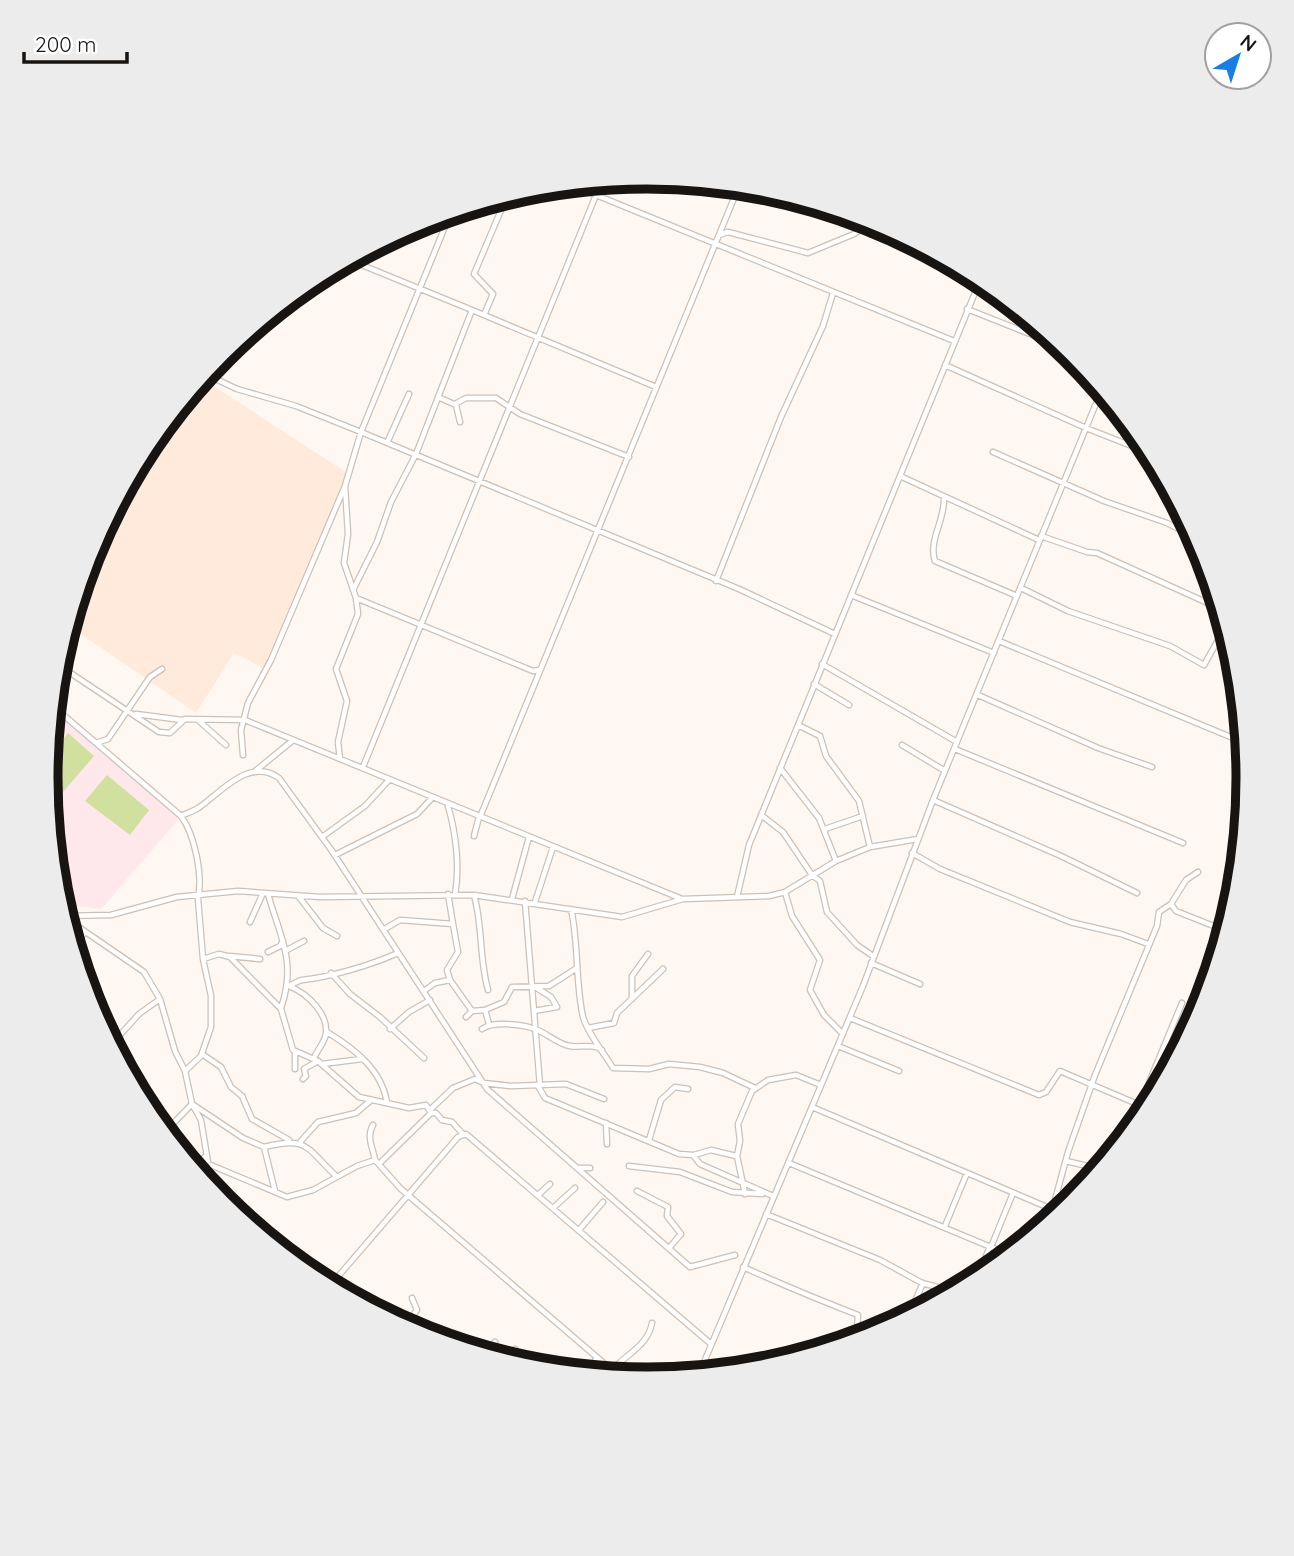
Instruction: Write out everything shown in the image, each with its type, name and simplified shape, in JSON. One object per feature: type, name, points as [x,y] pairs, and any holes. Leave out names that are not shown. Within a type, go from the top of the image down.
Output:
[{"type":"street","points":[[589,192],[954,341]]},
{"type":"street","points":[[363,768],[596,195]]},
{"type":"street","points":[[474,836],[538,672],[735,196]]},
{"type":"street","points":[[484,315],[493,294],[474,274],[502,207]]},
{"type":"street","points":[[243,755],[240,739],[250,698],[271,660],[345,486],[361,432],[446,225]]},
{"type":"street","points":[[718,236],[727,232],[808,253],[861,230]]},
{"type":"street","points":[[359,264],[656,387]]},
{"type":"street","points":[[737,897],[746,853],[976,289]]},
{"type":"street","points":[[716,581],[822,326],[833,293]]},
{"type":"street","points":[[967,309],[1038,337]]},
{"type":"street","points":[[353,590],[377,542],[391,502],[416,454],[472,310]]},
{"type":"street","points":[[945,365],[1134,447]]},
{"type":"street","points":[[214,378],[237,389],[296,406],[416,454],[739,589],[835,634]]},
{"type":"street","points":[[387,443],[408,394]]},
{"type":"street","points":[[455,404],[466,398],[488,396],[510,406],[520,415],[628,457]]},
{"type":"street","points":[[438,397],[455,404]]},
{"type":"street","points":[[703,1364],[843,1034],[933,800],[1098,399]]},
{"type":"street","points":[[455,404],[460,422]]},
{"type":"street","points":[[993,452],[1182,532]]},
{"type":"street","points":[[900,476],[944,498],[1040,538],[1097,553],[1210,604]]},
{"type":"street","points":[[340,759],[338,742],[347,705],[336,669],[357,619],[356,598],[344,563],[348,534],[345,486]]},
{"type":"street","points":[[944,498],[943,520],[933,551],[934,561],[1017,596]]},
{"type":"street","points":[[1021,588],[1068,611],[1170,646],[1203,665],[1219,638]]},
{"type":"street","points":[[851,595],[994,653]]},
{"type":"street","points":[[356,598],[538,672]]},
{"type":"street","points":[[999,641],[1235,739]]},
{"type":"street","points":[[822,664],[957,742]]},
{"type":"street","points":[[96,743],[108,739],[131,712],[150,677],[162,669]]},
{"type":"street","points":[[68,671],[162,733],[172,732],[183,720]]},
{"type":"street","points":[[814,684],[849,705]]},
{"type":"street","points":[[978,695],[1098,748],[1152,767]]},
{"type":"street","points":[[131,712],[183,720],[244,720],[683,899]]},
{"type":"street","points":[[62,713],[181,816],[192,836],[202,881],[200,894],[203,959],[211,996],[211,1022],[202,1054],[185,1071]]},
{"type":"street","points":[[198,719],[226,745]]},
{"type":"street","points":[[797,725],[820,735],[826,755],[856,796],[870,847]]},
{"type":"street","points":[[254,773],[293,740]]},
{"type":"street","points":[[902,745],[945,771]]},
{"type":"street","points":[[955,749],[1183,843]]},
{"type":"street","points":[[780,768],[800,790],[824,829],[836,861]]},
{"type":"street","points":[[181,816],[202,806],[231,782],[254,773],[268,772],[279,778],[335,855],[492,1095],[692,1267],[735,1255]]},
{"type":"street","points":[[322,836],[365,806],[389,780]]},
{"type":"street","points":[[335,855],[349,845],[383,833],[410,818],[432,798]]},
{"type":"street","points":[[933,800],[1061,856],[1137,893]]},
{"type":"street","points":[[447,805],[454,829],[458,879],[455,895]]},
{"type":"street","points":[[761,815],[783,832],[812,875],[817,877],[822,886],[827,912],[853,941],[873,956]]},
{"type":"street","points":[[824,829],[863,816]]},
{"type":"street","points":[[512,898],[529,837]]},
{"type":"street","points":[[74,916],[111,915],[154,902],[238,891],[299,896],[474,895],[512,898],[622,917],[683,899],[769,896],[785,892],[836,861],[870,847],[918,839]]},
{"type":"street","points":[[535,902],[553,847]]},
{"type":"street","points":[[912,853],[940,869],[1070,922],[1121,934],[1148,944]]},
{"type":"street","points":[[1056,1203],[1066,1161],[1092,1086],[1159,912],[1171,904],[1186,880],[1198,872]]},
{"type":"street","points":[[785,892],[792,916],[820,960],[810,990],[824,1015],[843,1034]]},
{"type":"street","points":[[250,922],[266,894]]},
{"type":"street","points":[[266,894],[287,950],[289,986],[281,1009],[287,1036],[295,1051],[296,1067],[304,1069],[318,1061],[363,1059]]},
{"type":"street","points":[[448,894],[458,952],[447,970],[450,981],[472,1011]]},
{"type":"street","points":[[474,895],[481,919],[481,956],[488,990]]},
{"type":"street","points":[[299,896],[323,928],[337,936]]},
{"type":"street","points":[[525,901],[539,1086],[545,1098],[679,1154],[693,1155],[711,1150],[737,1156]]},
{"type":"street","points":[[1171,904],[1177,911],[1217,927]]},
{"type":"street","points":[[571,909],[577,936],[577,968],[584,1017],[613,1068],[632,1070],[669,1064],[700,1067],[716,1070],[755,1088]]},
{"type":"street","points":[[383,930],[400,920],[453,926]]},
{"type":"street","points":[[77,926],[144,972],[160,999],[175,1051],[185,1071],[192,1104],[201,1120],[208,1171]]},
{"type":"street","points":[[80,938],[85,932]]},
{"type":"street","points":[[268,952],[280,946],[283,940]]},
{"type":"street","points":[[287,950],[304,941]]},
{"type":"street","points":[[289,986],[300,980],[309,981],[331,973],[362,967],[398,953]]},
{"type":"street","points":[[203,959],[219,954],[260,959]]},
{"type":"street","points":[[632,999],[632,976],[648,954]]},
{"type":"street","points":[[228,956],[281,1009]]},
{"type":"street","points":[[871,964],[920,984]]},
{"type":"street","points":[[466,1017],[472,1011],[485,1010],[504,1002],[512,987],[559,982],[577,968]]},
{"type":"street","points":[[588,1028],[614,1023],[617,1013],[663,969]]},
{"type":"street","points":[[331,973],[350,994],[380,1017],[424,1058]]},
{"type":"street","points":[[424,991],[435,983],[450,981]]},
{"type":"street","points":[[289,986],[301,992],[318,1009],[327,1032],[356,1049],[382,1085],[387,1103]]},
{"type":"street","points":[[533,986],[551,997],[557,1007],[534,1011]]},
{"type":"street","points":[[118,1037],[139,1014],[160,999]]},
{"type":"street","points":[[390,1029],[409,1012],[430,1000]]},
{"type":"street","points":[[1142,1097],[1182,1003]]},
{"type":"street","points":[[485,1010],[489,1024]]},
{"type":"street","points":[[849,1018],[1039,1095],[1046,1092],[1060,1071],[1138,1104]]},
{"type":"street","points":[[482,1029],[489,1024],[535,1029],[570,1046],[597,1047],[602,1050]]},
{"type":"street","points":[[318,1061],[327,1032]]},
{"type":"street","points":[[838,1046],[899,1072]]},
{"type":"street","points":[[295,1051],[318,1061],[350,1091],[370,1101],[409,1108],[423,1104],[442,1121],[452,1122],[711,1344]]},
{"type":"street","points":[[202,1054],[221,1067],[231,1087],[242,1096],[252,1119],[289,1140]]},
{"type":"street","points":[[303,1079],[306,1076],[304,1069]]},
{"type":"street","points":[[745,1194],[737,1156],[740,1141],[739,1116],[755,1088],[768,1080],[796,1075],[821,1085]]},
{"type":"street","points":[[206,1163],[287,1198],[378,1162],[454,1087],[475,1079],[484,1083],[539,1086],[566,1084],[604,1099]]},
{"type":"street","points":[[649,1140],[665,1093],[675,1087],[688,1089]]},
{"type":"street","points":[[301,1141],[315,1124],[356,1113],[370,1101]]},
{"type":"street","points":[[172,1125],[192,1104]]},
{"type":"street","points":[[192,1104],[243,1138],[264,1147],[289,1140],[301,1141],[337,1176]]},
{"type":"street","points":[[812,1107],[1050,1208]]},
{"type":"street","points":[[606,1123],[607,1144]]},
{"type":"street","points":[[373,1125],[369,1131],[370,1146],[378,1162],[401,1189],[405,1200]]},
{"type":"street","points":[[337,1278],[462,1133]]},
{"type":"street","points":[[264,1147],[275,1191]]},
{"type":"street","points":[[693,1155],[700,1164],[773,1196]]},
{"type":"street","points":[[200,1162],[205,1157]]},
{"type":"street","points":[[1066,1161],[1090,1167]]},
{"type":"street","points":[[789,1163],[999,1250]]},
{"type":"street","points":[[629,1166],[694,1175],[718,1187],[745,1194],[766,1194]]},
{"type":"street","points":[[576,1168],[590,1168]]},
{"type":"street","points":[[945,1226],[967,1173]]},
{"type":"street","points":[[538,1195],[550,1184]]},
{"type":"street","points":[[553,1208],[575,1188]]},
{"type":"street","points":[[401,1189],[607,1366]]},
{"type":"street","points":[[636,1191],[668,1207],[667,1216],[681,1234],[669,1248]]},
{"type":"street","points":[[985,1260],[1013,1193]]},
{"type":"street","points":[[579,1230],[603,1202]]},
{"type":"street","points":[[766,1214],[880,1261],[923,1283],[942,1288]]},
{"type":"street","points":[[743,1268],[814,1296],[825,1304],[858,1315],[857,1328]]},
{"type":"street","points":[[914,1303],[923,1283]]},
{"type":"street","points":[[412,1298],[417,1310],[413,1318]]},
{"type":"street","points":[[616,1366],[627,1354],[634,1352],[650,1332],[652,1323]]},
{"type":"street","points":[[491,1346],[495,1342]]},
{"type":"street","points":[[592,1364],[597,1357]]},
{"type":"shaded area","points":[[209,383],[349,474],[265,669],[234,653],[196,713],[77,631],[103,553],[137,483],[180,419]]},
{"type":"shaded area","points":[[61,717],[179,819],[101,909],[72,905],[69,893],[59,817]]},
{"type":"green space","points":[[68,733],[94,756],[63,792],[58,788],[59,744]]},
{"type":"green space","points":[[107,775],[149,810],[130,835],[85,801]]}]
